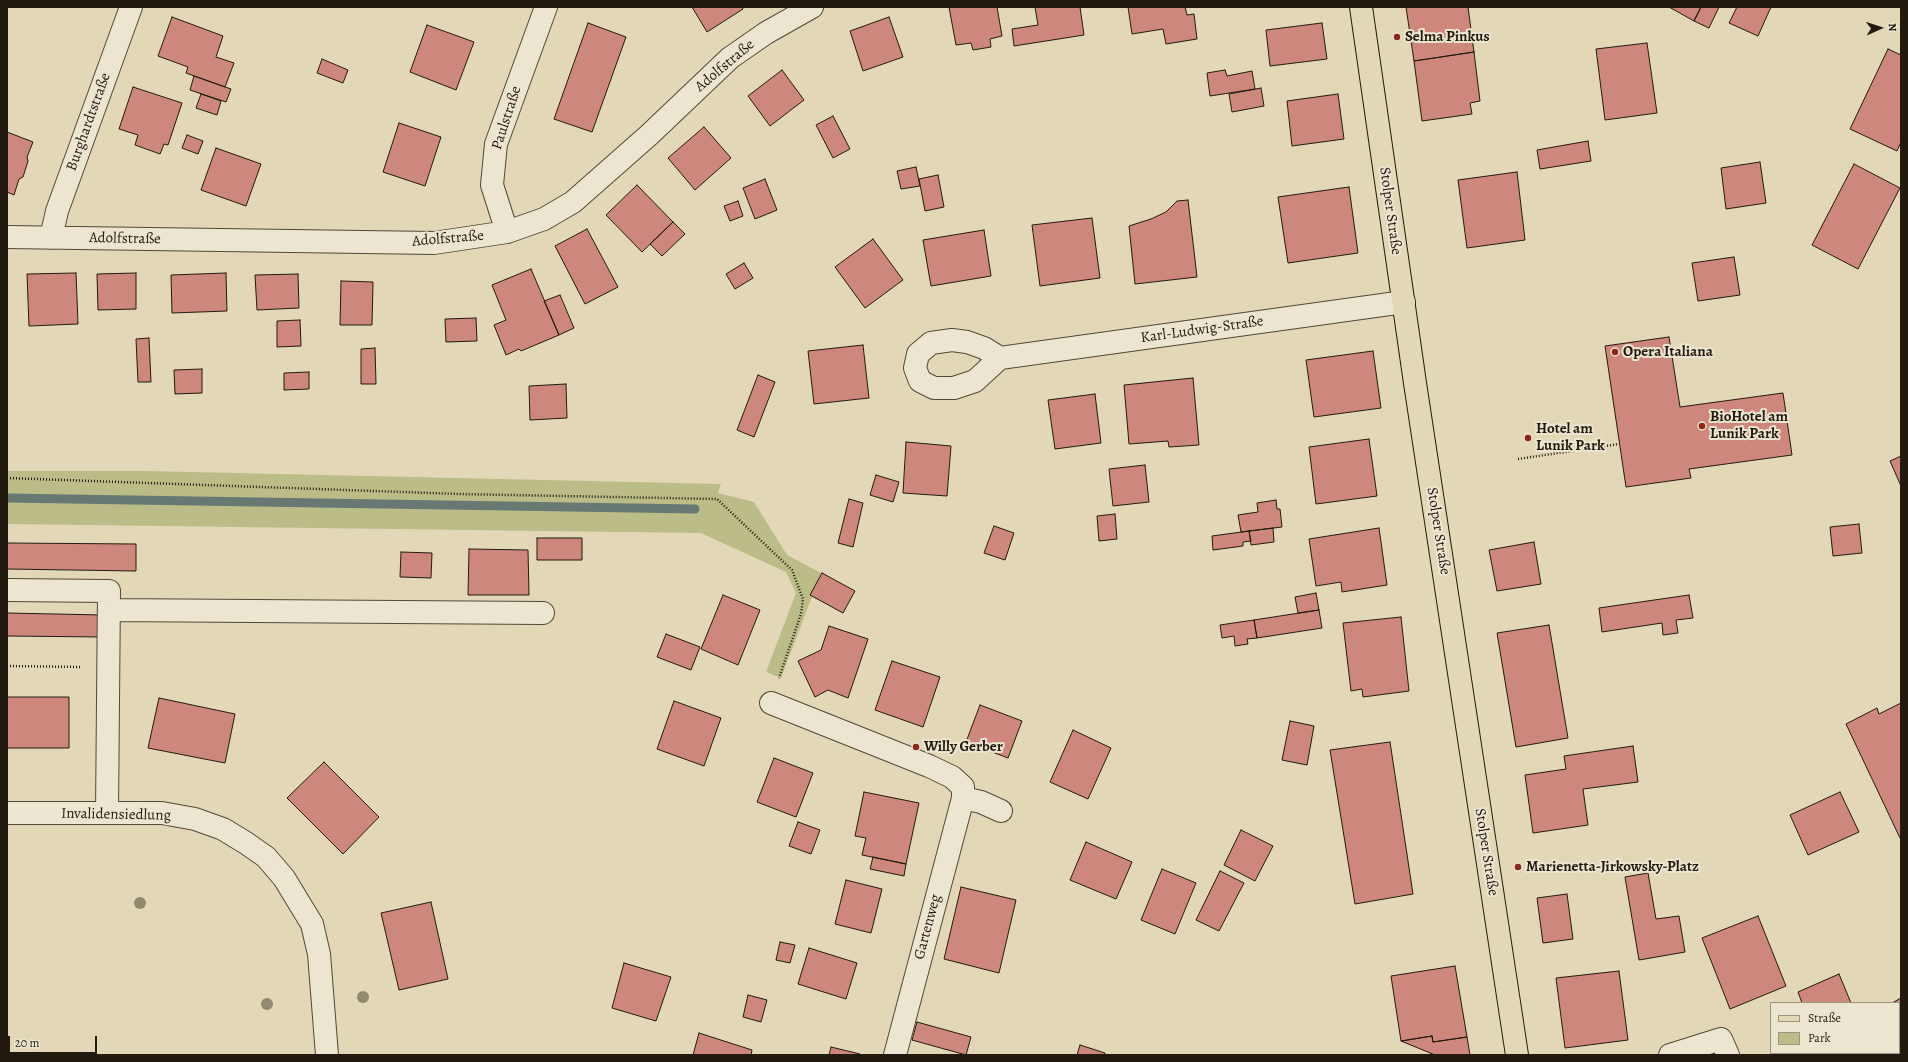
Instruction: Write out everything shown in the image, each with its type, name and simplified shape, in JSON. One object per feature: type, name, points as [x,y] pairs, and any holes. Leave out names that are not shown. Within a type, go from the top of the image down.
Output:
[{"type":"main road","name":"Stolper Straße","points":[[1361,7],[1517,1055]]},
{"type":"street","name":"Burghardtstraße","points":[[51,238],[57,211],[131,7]]},
{"type":"street","name":"Paulstraße","points":[[507,232],[492,185],[496,144],[546,7]]},
{"type":"street","name":"Adolfstraße","points":[[7,237],[434,243],[507,232],[544,219],[573,202],[649,135],[730,58],[766,33],[812,7]]},
{"type":"street","name":"Karl-Ludwig-Straße","points":[[1000,358],[1404,302]]},
{"type":"street","points":[[7,590],[109,591],[107,813]]},
{"type":"street","points":[[109,610],[543,613]]},
{"type":"street","points":[[771,703],[952,777],[963,787],[963,798],[981,802],[1001,811]]},
{"type":"street","name":"Gartenweg","points":[[894,1055],[963,798]]},
{"type":"street","name":"Invalidensiedlung","points":[[7,813],[162,813],[195,819],[223,829],[266,857],[284,878],[312,924],[319,954],[327,1055]]},
{"type":"street","points":[[1670,1055],[1721,1039],[1728,1055]]},
{"type":"path","points":[[1518,459],[1619,444]]},
{"type":"path","points":[[7,478],[458,494],[716,499],[792,570],[803,599],[800,614],[771,703]]},
{"type":"path","points":[[7,666],[109,667]]},
{"type":"path","points":[[7,1055],[17,1055]]},
{"type":"green space","points":[[7,471],[146,471],[721,484],[718,493],[754,502],[787,555],[821,573],[781,678],[766,672],[796,593],[786,572],[701,533],[7,524]]},
{"type":"building","points":[[692,7],[742,7],[743,9],[707,32]]},
{"type":"building","points":[[949,7],[997,7],[1002,36],[990,39],[991,47],[973,50],[971,43],[956,45]]},
{"type":"building","points":[[1035,7],[1080,7],[1084,35],[1014,46],[1012,29],[1038,25]]},
{"type":"building","points":[[1128,7],[1185,7],[1187,15],[1194,14],[1197,39],[1166,44],[1163,29],[1132,34]]},
{"type":"building","points":[[1406,7],[1468,7],[1474,52],[1414,61]]},
{"type":"building","points":[[1669,7],[1701,7],[1694,21]]},
{"type":"building","points":[[1701,7],[1719,7],[1709,28],[1694,21]]},
{"type":"building","points":[[1737,7],[1771,7],[1758,36],[1729,23]]},
{"type":"building","points":[[172,17],[223,36],[216,57],[234,63],[225,87],[186,73],[188,67],[158,56]]},
{"type":"building","points":[[889,17],[903,57],[863,71],[850,31]]},
{"type":"building","points":[[588,23],[626,37],[592,132],[554,119]]},
{"type":"building","points":[[1322,23],[1327,59],[1270,66],[1266,30]]},
{"type":"building","points":[[427,25],[474,42],[456,90],[410,72]]},
{"type":"building","points":[[1647,43],[1657,113],[1605,120],[1596,49]]},
{"type":"building","points":[[1888,49],[1901,55],[1901,142],[1897,151],[1850,129]]},
{"type":"building","points":[[1474,52],[1480,101],[1470,103],[1472,114],[1422,121],[1414,61]]},
{"type":"building","points":[[322,59],[348,70],[343,83],[317,73]]},
{"type":"building","points":[[782,70],[804,100],[770,126],[748,96]]},
{"type":"building","points":[[1225,70],[1227,76],[1252,71],[1255,89],[1210,96],[1207,73]]},
{"type":"building","points":[[194,76],[231,89],[226,102],[190,90]]},
{"type":"building","points":[[133,87],[182,103],[168,145],[164,144],[160,154],[135,145],[138,135],[119,129]]},
{"type":"building","points":[[1261,88],[1264,106],[1232,112],[1229,94]]},
{"type":"building","points":[[201,94],[221,101],[217,115],[196,108]]},
{"type":"building","points":[[1338,94],[1344,139],[1292,146],[1287,101]]},
{"type":"building","points":[[833,116],[850,149],[833,158],[816,125]]},
{"type":"building","points":[[399,123],[441,137],[425,186],[383,172]]},
{"type":"building","points":[[704,127],[731,158],[695,190],[668,158]]},
{"type":"building","points":[[7,132],[33,142],[27,157],[28,161],[23,177],[19,179],[14,195],[7,192]]},
{"type":"building","points":[[187,135],[203,141],[198,154],[182,148]]},
{"type":"building","points":[[1588,141],[1591,161],[1540,169],[1537,150]]},
{"type":"building","points":[[216,148],[261,164],[246,206],[201,190]]},
{"type":"building","points":[[1760,162],[1766,203],[1726,209],[1721,168]]},
{"type":"building","points":[[1854,164],[1900,188],[1858,269],[1812,245]]},
{"type":"building","points":[[916,167],[920,186],[901,189],[897,171]]},
{"type":"building","points":[[1517,172],[1525,240],[1467,248],[1458,180]]},
{"type":"building","points":[[938,175],[944,207],[925,211],[919,179]]},
{"type":"building","points":[[765,179],[777,210],[755,219],[743,188]]},
{"type":"building","points":[[637,185],[673,222],[642,252],[606,215]]},
{"type":"building","points":[[1349,187],[1358,253],[1288,263],[1278,197]]},
{"type":"building","points":[[1188,200],[1197,277],[1135,284],[1129,226],[1151,219],[1166,212],[1177,201]]},
{"type":"building","points":[[738,201],[743,216],[730,221],[724,206]]},
{"type":"building","points":[[1092,218],[1100,278],[1040,286],[1032,225]]},
{"type":"building","points":[[673,222],[685,234],[662,256],[650,244]]},
{"type":"building","points":[[587,229],[618,287],[585,304],[555,246]]},
{"type":"building","points":[[984,230],[991,276],[931,286],[923,240]]},
{"type":"building","points":[[873,239],[903,280],[865,308],[835,267]]},
{"type":"building","points":[[1734,257],[1740,295],[1698,301],[1692,263]]},
{"type":"building","points":[[744,263],[753,278],[735,289],[726,274]]},
{"type":"building","points":[[531,269],[559,335],[521,351],[519,349],[506,355],[494,325],[506,320],[492,285]]},
{"type":"building","points":[[76,273],[78,324],[29,326],[27,274]]},
{"type":"building","points":[[136,273],[136,309],[98,310],[97,274]]},
{"type":"building","points":[[226,273],[227,311],[172,313],[171,275]]},
{"type":"building","points":[[298,274],[299,308],[257,310],[255,275]]},
{"type":"building","points":[[341,281],[373,282],[372,325],[340,325]]},
{"type":"building","points":[[560,295],[574,328],[559,335],[544,301]]},
{"type":"building","points":[[476,318],[477,341],[446,342],[445,319]]},
{"type":"building","points":[[300,320],[301,346],[277,347],[277,321]]},
{"type":"building","name":"BioHotel am Lunik Park","points":[[1669,337],[1680,407],[1783,393],[1792,455],[1689,469],[1691,478],[1626,487],[1605,346]]},
{"type":"building","points":[[149,338],[151,382],[138,382],[136,339]]},
{"type":"building","points":[[863,345],[869,398],[814,404],[808,351]]},
{"type":"building","points":[[375,348],[376,384],[361,384],[361,349]]},
{"type":"building","points":[[1373,351],[1381,408],[1314,417],[1306,360]]},
{"type":"building","points":[[202,369],[202,393],[175,394],[174,370]]},
{"type":"building","points":[[309,372],[309,389],[284,390],[284,373]]},
{"type":"building","points":[[758,375],[775,382],[754,437],[737,430]]},
{"type":"building","points":[[1193,378],[1199,445],[1169,447],[1168,441],[1129,444],[1124,385]]},
{"type":"building","points":[[566,384],[567,418],[530,420],[529,386]]},
{"type":"building","points":[[1095,394],[1101,443],[1055,449],[1048,400]]},
{"type":"building","points":[[1369,439],[1377,496],[1316,504],[1309,447]]},
{"type":"building","points":[[906,442],[951,446],[947,496],[903,493]]},
{"type":"building","points":[[1901,456],[1901,486],[1890,461]]},
{"type":"building","points":[[1145,465],[1149,502],[1113,506],[1109,469]]},
{"type":"building","points":[[876,475],[899,482],[893,502],[870,495]]},
{"type":"building","points":[[849,499],[863,503],[853,547],[838,543]]},
{"type":"building","points":[[1276,500],[1277,509],[1280,509],[1282,527],[1241,532],[1238,515],[1258,512],[1257,503]]},
{"type":"building","points":[[1115,514],[1117,539],[1099,541],[1097,516]]},
{"type":"building","points":[[1859,524],[1862,553],[1833,556],[1830,527]]},
{"type":"building","points":[[994,526],[1014,533],[1005,560],[984,553]]},
{"type":"building","points":[[1273,528],[1274,542],[1251,545],[1249,531]]},
{"type":"building","points":[[1379,528],[1387,585],[1342,592],[1341,582],[1316,586],[1309,539]]},
{"type":"building","points":[[1249,531],[1251,541],[1243,542],[1243,546],[1213,550],[1212,536]]},
{"type":"building","points":[[537,538],[582,538],[582,560],[537,560]]},
{"type":"building","points":[[1534,542],[1541,584],[1497,591],[1489,550]]},
{"type":"building","points":[[7,543],[136,544],[136,571],[7,569]]},
{"type":"building","points":[[469,549],[528,550],[529,595],[468,595]]},
{"type":"building","points":[[401,552],[432,553],[431,578],[400,577]]},
{"type":"building","points":[[822,573],[855,591],[843,613],[810,595]]},
{"type":"building","points":[[1316,593],[1319,610],[1298,613],[1295,597]]},
{"type":"building","points":[[723,595],[760,610],[738,665],[701,649]]},
{"type":"building","points":[[1689,595],[1693,618],[1676,620],[1678,633],[1663,635],[1662,623],[1602,632],[1599,608]]},
{"type":"building","points":[[1319,610],[1322,628],[1257,638],[1254,620]]},
{"type":"building","points":[[7,613],[103,615],[102,637],[7,636]]},
{"type":"building","points":[[1401,617],[1409,691],[1363,697],[1362,689],[1351,691],[1343,623]]},
{"type":"building","points":[[1254,620],[1257,638],[1247,639],[1248,644],[1235,646],[1234,636],[1222,638],[1220,625]]},
{"type":"building","points":[[1549,625],[1568,738],[1516,747],[1497,633]]},
{"type":"building","points":[[829,626],[868,639],[848,698],[828,690],[815,697],[798,661],[821,650]]},
{"type":"building","points":[[666,634],[700,647],[691,670],[657,657]]},
{"type":"building","points":[[892,661],[940,677],[923,727],[875,710]]},
{"type":"building","points":[[7,697],[69,697],[69,748],[7,748]]},
{"type":"building","points":[[159,698],[235,714],[225,763],[148,748]]},
{"type":"building","points":[[674,701],[721,718],[704,766],[657,749]]},
{"type":"building","points":[[1901,703],[1900,838],[1846,724],[1877,708],[1879,714]]},
{"type":"building","points":[[980,705],[1022,721],[1008,758],[966,742]]},
{"type":"building","points":[[1290,721],[1314,726],[1307,765],[1282,760]]},
{"type":"building","points":[[1073,730],[1111,748],[1088,799],[1050,782]]},
{"type":"building","points":[[1390,742],[1413,894],[1355,904],[1330,750]]},
{"type":"building","points":[[1633,746],[1638,782],[1583,789],[1588,825],[1533,833],[1525,775],[1566,769],[1564,756]]},
{"type":"building","points":[[774,758],[813,773],[796,817],[757,802]]},
{"type":"building","points":[[324,762],[379,817],[343,854],[287,798]]},
{"type":"building","points":[[864,792],[919,803],[906,864],[862,855],[866,838],[855,836]]},
{"type":"building","points":[[1840,792],[1859,832],[1808,855],[1790,815]]},
{"type":"building","points":[[798,822],[820,830],[811,854],[789,846]]},
{"type":"building","points":[[1241,830],[1273,846],[1255,881],[1224,865]]},
{"type":"building","points":[[1086,842],[1132,862],[1116,899],[1070,880]]},
{"type":"building","points":[[873,857],[906,864],[904,876],[870,869]]},
{"type":"building","points":[[1162,869],[1196,883],[1175,934],[1141,920]]},
{"type":"building","points":[[1220,871],[1244,883],[1219,931],[1196,920]]},
{"type":"building","points":[[1648,873],[1656,919],[1679,916],[1685,952],[1639,960],[1625,877]]},
{"type":"building","points":[[846,880],[882,889],[871,933],[835,924]]},
{"type":"building","points":[[961,887],[1016,900],[999,973],[944,959]]},
{"type":"building","points":[[1567,894],[1573,939],[1543,943],[1537,898]]},
{"type":"building","points":[[431,902],[448,979],[399,990],[381,913]]},
{"type":"building","points":[[1758,916],[1786,986],[1730,1009],[1702,938]]},
{"type":"building","points":[[780,942],[795,945],[790,963],[776,960]]},
{"type":"building","points":[[809,948],[857,963],[846,999],[798,984]]},
{"type":"building","points":[[624,963],[671,977],[656,1021],[612,1008]]},
{"type":"building","points":[[1455,966],[1467,1037],[1433,1042],[1432,1036],[1401,1041],[1391,976]]},
{"type":"building","points":[[1619,971],[1628,1040],[1565,1048],[1556,978]]},
{"type":"building","points":[[1839,974],[1851,1002],[1802,1002],[1798,992]]},
{"type":"building","points":[[748,995],[767,1000],[761,1022],[743,1017]]},
{"type":"building","points":[[1901,998],[1901,1055],[1900,1002],[1894,1002]]},
{"type":"building","points":[[917,1022],[971,1037],[966,1055],[912,1040]]},
{"type":"building","points":[[699,1033],[752,1050],[751,1055],[693,1055]]},
{"type":"building","points":[[1432,1036],[1433,1042],[1467,1037],[1470,1055],[1435,1055],[1401,1041]]},
{"type":"building","points":[[1080,1045],[1105,1053],[1104,1055],[1077,1055]]},
{"type":"building","points":[[831,1047],[860,1054],[860,1055],[829,1055]]},
{"type":"building","points":[[1844,1054],[1867,1055],[1845,1055]]},
{"type":"waterway","points":[[7,498],[695,509]]},
{"type":"place","name":"Selma Pinkus","points":[[1397,37]]},
{"type":"place","name":"Opera Italiana","points":[[1615,352]]},
{"type":"place","name":"BioHotel am Lunik Park","points":[[1702,426]]},
{"type":"place","name":"Hotel am Lunik Park","points":[[1528,438]]},
{"type":"place","name":"Willy Gerber","points":[[916,747]]},
{"type":"place","name":"Marienetta-Jirkowsky-Platz","points":[[1518,867]]}]
